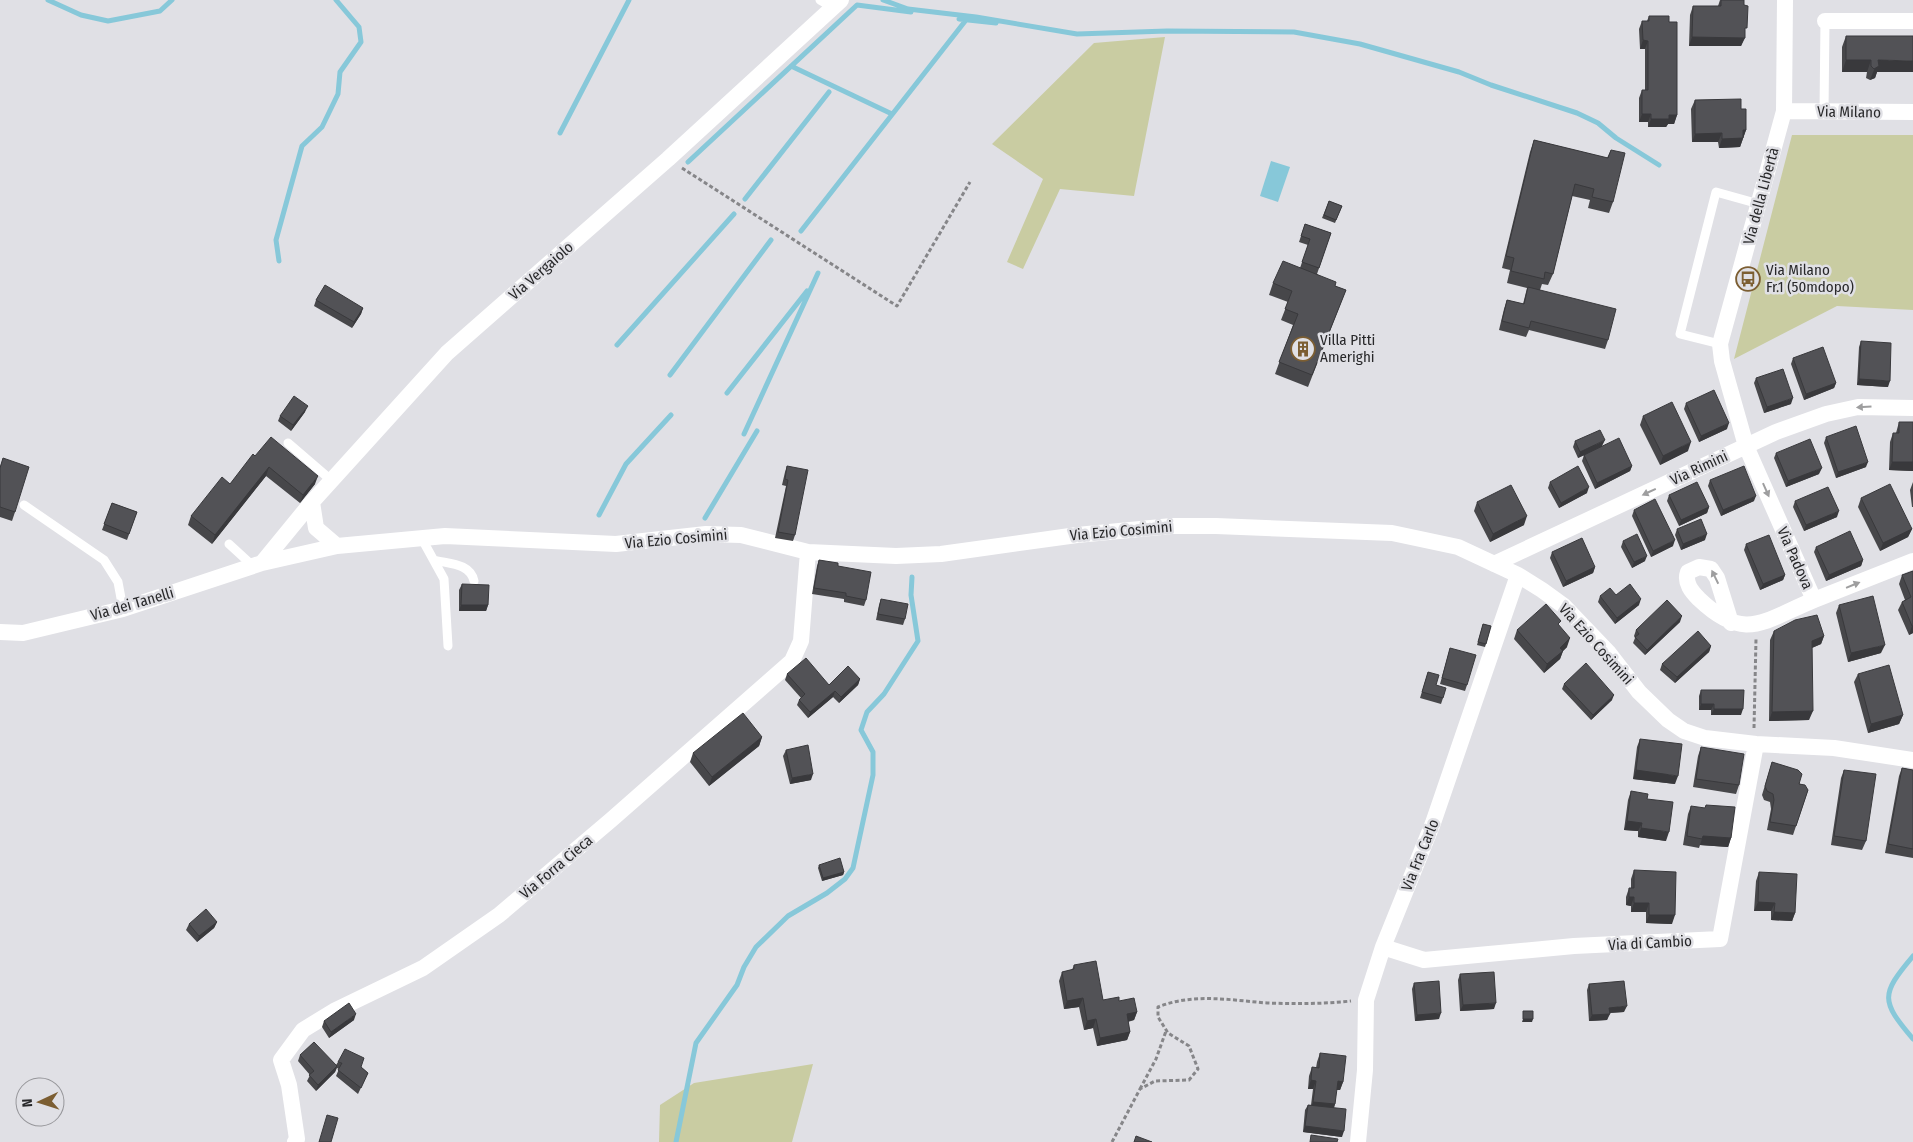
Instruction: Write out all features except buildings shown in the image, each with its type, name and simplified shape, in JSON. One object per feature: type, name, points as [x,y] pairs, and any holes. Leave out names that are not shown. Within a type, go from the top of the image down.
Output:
[{"type":"street","name":"Via della Libertà","points":[[1746,446],[1722,361],[1720,344],[1784,111],[1785,0]]},
{"type":"street","name":"Via Vergaiolo","points":[[257,565],[331,480],[447,353],[668,159],[832,3]]},
{"type":"street","points":[[1825,21],[1913,21]]},
{"type":"street","name":"Via Milano","points":[[1784,111],[1913,112]]},
{"type":"street","name":"Via Rimini","points":[[1494,564],[1776,432],[1835,411],[1870,407],[1913,408]]},
{"type":"street","name":"Via Padova","points":[[1746,446],[1814,600],[1913,561]]},
{"type":"street","points":[[312,502],[316,528],[337,546]]},
{"type":"street","name":"Via Ezio Cosimini","points":[[257,565],[337,546],[445,536],[616,544],[706,534],[741,535],[808,552],[870,556],[941,554],[1077,535],[1172,526],[1392,533],[1458,547],[1518,575],[1564,606],[1608,652],[1639,692],[1668,720],[1684,731],[1705,738],[1754,744],[1834,748],[1913,760]]},
{"type":"street","name":"Via Forra Cieca","points":[[296,1142],[289,1085],[281,1060],[303,1030],[342,1007],[423,968],[499,915],[611,820],[792,661],[801,641],[808,552]]},
{"type":"street","name":"Via dei Tanelli","points":[[0,632],[23,633],[123,609],[257,565]]},
{"type":"street","name":"Via Fra Carlo","points":[[1358,1142],[1365,1070],[1366,1000],[1384,947],[1433,823],[1518,575]]},
{"type":"street","points":[[1731,623],[1748,626],[1814,600]]},
{"type":"street","name":"Via di Cambio","points":[[1384,947],[1424,960],[1574,946],[1720,939],[1754,744]]},
{"type":"lane","points":[[1824,111],[1825,21]]},
{"type":"lane","points":[[1720,344],[1680,334],[1716,192],[1758,204]]},
{"type":"lane","points":[[288,443],[331,480]]},
{"type":"lane","points":[[24,505],[104,560],[118,582],[123,609]]},
{"type":"lane","points":[[422,538],[444,579],[448,646]]},
{"type":"lane","points":[[229,544],[257,565]]},
{"type":"lane","points":[[434,560],[467,568],[472,574],[474,581]]},
{"type":"path","points":[[668,159],[897,306],[970,182]]},
{"type":"path","points":[[1754,744],[1757,623]]},
{"type":"path","points":[[1140,1089],[1154,1081],[1189,1080],[1198,1069],[1189,1046],[1166,1030],[1158,1017],[1158,1007],[1176,1000],[1207,998],[1318,1005],[1366,1000]]},
{"type":"path","points":[[1112,1142],[1156,1059],[1166,1030]]},
{"type":"green space","points":[[1165,37],[1134,196],[1060,189],[1023,269],[1007,262],[1043,179],[992,144],[1094,43]]},
{"type":"green space","points":[[1792,135],[1913,135],[1913,310],[1837,306],[1734,359]]},
{"type":"green space","points":[[813,1064],[792,1142],[659,1142],[660,1105],[694,1083]]},
{"type":"water","points":[[1271,161],[1290,167],[1278,202],[1260,196]]},
{"type":"waterway","points":[[48,0],[81,15],[108,21],[160,11],[172,0]]},
{"type":"waterway","points":[[279,261],[276,240],[302,146],[322,127],[338,94],[340,72],[361,42],[359,27],[336,0]]},
{"type":"waterway","points":[[560,133],[629,0]]},
{"type":"waterway","points":[[883,0],[908,9],[976,17],[1077,34],[1167,31],[1294,32],[1360,44],[1459,72],[1491,85],[1577,113],[1598,123],[1616,138],[1659,165]]},
{"type":"waterway","points":[[688,162],[857,5],[911,12]]},
{"type":"waterway","points":[[959,19],[996,23]]},
{"type":"waterway","points":[[801,231],[966,20]]},
{"type":"waterway","points":[[791,66],[892,114]]},
{"type":"waterway","points":[[745,199],[829,92]]},
{"type":"waterway","points":[[617,345],[734,214]]},
{"type":"waterway","points":[[670,375],[771,240]]},
{"type":"waterway","points":[[744,434],[818,273]]},
{"type":"waterway","points":[[727,393],[807,291]]},
{"type":"waterway","points":[[599,515],[626,464],[671,415]]},
{"type":"waterway","points":[[705,518],[757,431]]},
{"type":"waterway","points":[[676,1142],[696,1043],[737,985],[744,967],[756,947],[788,916],[827,893],[845,879],[853,868],[873,775],[873,752],[861,730],[867,712],[884,694],[918,641],[911,595],[912,577]]},
{"type":"waterway","points":[[1913,956],[1895,980],[1890,989],[1889,998],[1890,1006],[1895,1015],[1913,1039]]},
{"type":"place","name":"Via Milano Fr.1 (50mdopo)","points":[[1748,279]]},
{"type":"place","name":"Villa Pitti Amerighi","points":[[1303,349]]}]
